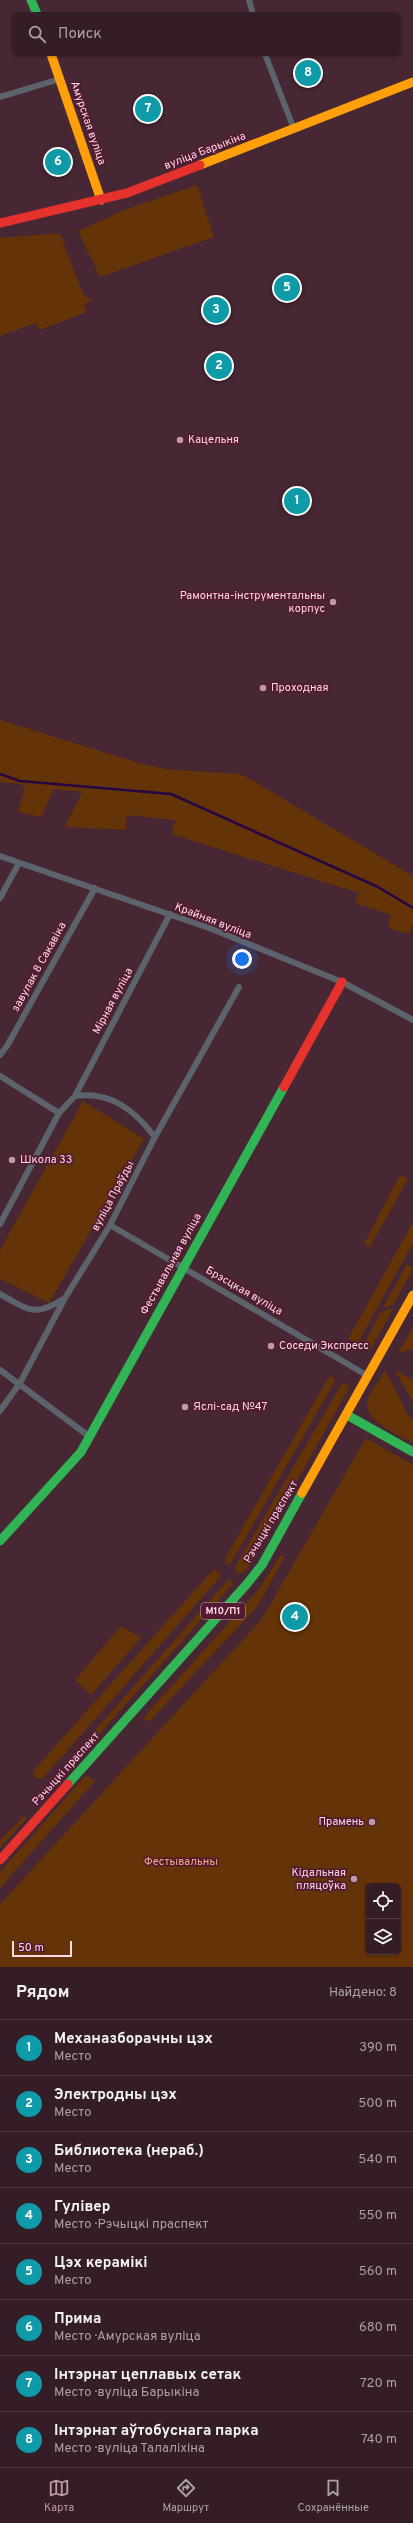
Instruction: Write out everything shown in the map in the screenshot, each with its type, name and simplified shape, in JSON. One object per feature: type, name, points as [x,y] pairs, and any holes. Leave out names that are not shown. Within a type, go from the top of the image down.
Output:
[{"type":"main road","points":[[32,0],[36,12]]},
{"type":"main road","name":"Амурская вуліца","points":[[52,56],[101,200]]},
{"type":"main road","name":"вуліца Барыкіна","points":[[0,223],[127,193],[413,82]]},
{"type":"main road","name":"Фестывальная вуліца","points":[[0,1541],[81,1452],[342,982]]},
{"type":"main road","name":"Рэчыцкі праспект","points":[[0,1860],[246,1585],[262,1565],[413,1295]]},
{"type":"main road","points":[[347,1415],[413,1452]]},
{"type":"street","points":[[249,0],[252,12]]},
{"type":"street","points":[[266,56],[294,129]]},
{"type":"street","points":[[0,97],[60,80]]},
{"type":"street","name":"Крайняя вуліца","points":[[0,856],[209,928],[342,982],[413,1020]]},
{"type":"street","points":[[0,898],[19,863]]},
{"type":"street","name":"завулак 8 Сакавіка","points":[[0,1055],[7,1046],[95,888]]},
{"type":"street","name":"Мірная вуліца","points":[[0,1224],[59,1113],[75,1096],[170,914]]},
{"type":"street","name":"вуліца Праўды","points":[[0,1410],[20,1383],[65,1298],[110,1225],[155,1137],[239,987]]},
{"type":"street","points":[[0,1076],[59,1113]]},
{"type":"street","points":[[75,1096],[98,1094],[107,1097],[142,1120],[155,1137]]},
{"type":"street","name":"Брэсцкая вуліца","points":[[110,1225],[368,1376]]},
{"type":"street","points":[[0,1294],[25,1308],[38,1311],[50,1308],[65,1298]]},
{"type":"street","points":[[0,1370],[20,1383],[90,1437]]},
{"type":"green space","points":[[197,185],[214,237],[100,277],[78,231],[127,209]]},
{"type":"green space","points":[[60,234],[83,294],[92,301],[84,304],[87,312],[39,330],[36,323],[0,336],[0,238]]},
{"type":"green space","points":[[0,720],[142,764],[165,769],[239,774],[248,778],[413,876],[413,923],[409,934],[388,928],[391,915],[355,903],[359,893],[171,834],[176,820],[127,815],[125,830],[65,827],[82,792],[54,789],[41,817],[18,812],[25,788],[21,784],[0,782]]},
{"type":"green space","points":[[83,1101],[144,1139],[49,1303],[0,1279],[0,1250]]},
{"type":"green space","points":[[400,1175],[408,1179],[370,1247],[364,1244]]},
{"type":"green space","points":[[413,1222],[413,1243],[357,1344],[348,1339]]},
{"type":"green space","points":[[407,1264],[413,1269],[393,1305],[383,1308]]},
{"type":"green space","points":[[394,1308],[370,1350],[363,1346],[381,1312]]},
{"type":"green space","points":[[413,1327],[413,1349],[398,1353]]},
{"type":"green space","points":[[385,1370],[409,1417],[413,1420],[413,1443],[382,1426],[370,1414],[367,1407],[368,1399]]},
{"type":"green space","points":[[395,1370],[413,1380],[413,1403]]},
{"type":"green space","points":[[333,1376],[335,1381],[231,1563],[226,1564],[225,1559],[328,1378]]},
{"type":"green space","points":[[343,1382],[348,1385],[349,1388],[249,1566],[243,1573],[236,1573],[235,1567]]},
{"type":"green space","name":"Фестывальны","points":[[366,1438],[413,1465],[413,1967],[0,1967],[0,1904],[262,1619]]},
{"type":"green space","points":[[281,1555],[285,1557],[257,1607],[149,1722],[143,1718],[258,1590]]},
{"type":"green space","points":[[216,1570],[221,1576],[44,1777],[40,1779],[34,1777],[33,1771],[212,1571]]},
{"type":"green space","points":[[229,1579],[233,1584],[67,1770],[65,1764]]},
{"type":"green space","points":[[121,1626],[141,1638],[91,1695],[75,1680]]},
{"type":"green space","points":[[86,1775],[95,1781],[0,1888],[0,1872]]},
{"type":"green space","points":[[25,1815],[26,1819],[0,1848],[0,1840]]},
{"type":"waterway","points":[[0,774],[20,781],[171,794],[378,887],[413,908]]},
{"type":"traffic: fast","points":[[31,0],[36,12]]},
{"type":"traffic: fast","points":[[0,1541],[81,1452],[284,1087]]},
{"type":"traffic: fast","points":[[347,1415],[413,1452]]},
{"type":"traffic: fast","points":[[68,1784],[246,1585],[262,1565],[302,1493]]},
{"type":"traffic: slow","points":[[52,56],[101,200]]},
{"type":"traffic: slow","points":[[200,165],[413,82]]},
{"type":"traffic: slow","points":[[302,1493],[413,1295]]},
{"type":"traffic: jam","points":[[0,223],[127,193],[200,165]]},
{"type":"traffic: jam","points":[[284,1087],[342,982]]},
{"type":"traffic: jam","points":[[0,1860],[68,1784]]},
{"type":"place","name":"Інтэрнат аўтобуснага парка","points":[[308,73]]},
{"type":"place","name":"Інтэрнат цеплавых сетак","points":[[148,109]]},
{"type":"place","name":"Прима","points":[[58,162]]},
{"type":"place","name":"Цэх керамікі","points":[[287,288]]},
{"type":"place","name":"Библиотека (нераб.)","points":[[216,310]]},
{"type":"place","name":"Электродны цэх","points":[[219,366]]},
{"type":"place","name":"Кацельня","points":[[180,440]]},
{"type":"place","name":"Механазборачны цэх","points":[[297,501]]},
{"type":"place","name":"Рамонтна-інструментальны корпус","points":[[333,602]]},
{"type":"place","name":"Проходная","points":[[263,688]]},
{"type":"place","name":"Школа 33","points":[[12,1160]]},
{"type":"place","name":"Соседи Экспресс","points":[[271,1346]]},
{"type":"place","name":"Яслі-сад №47","points":[[185,1407]]},
{"type":"place","name":"Гулівер","points":[[295,1617]]},
{"type":"place","name":"Прамень","points":[[372,1822]]},
{"type":"place","name":"Кідальная пляцоўка","points":[[354,1879]]}]
